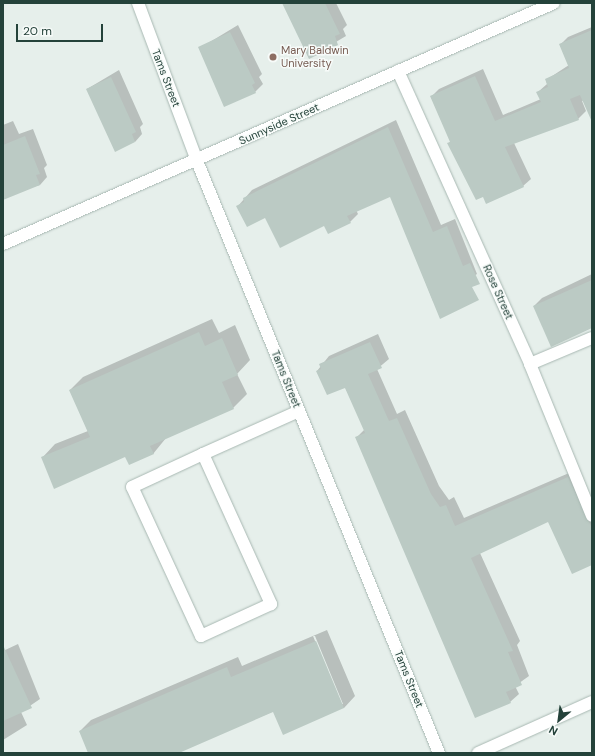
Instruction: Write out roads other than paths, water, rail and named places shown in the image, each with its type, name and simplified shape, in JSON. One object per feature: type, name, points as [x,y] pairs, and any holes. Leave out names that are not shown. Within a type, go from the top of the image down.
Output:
[{"type":"street","name":"Tams Street","points":[[138,3],[197,160],[440,753]]},
{"type":"street","name":"Sunnyside Street","points":[[3,244],[554,3]]},
{"type":"street","name":"Rose Street","points":[[398,71],[530,364],[592,516]]},
{"type":"street","points":[[530,364],[592,338]]},
{"type":"street","points":[[203,454],[271,604],[200,636],[132,487],[203,454],[299,411]]},
{"type":"street","points":[[478,753],[592,702]]},
{"type":"place","name":"Mary Baldwin University","points":[[273,57]]}]
